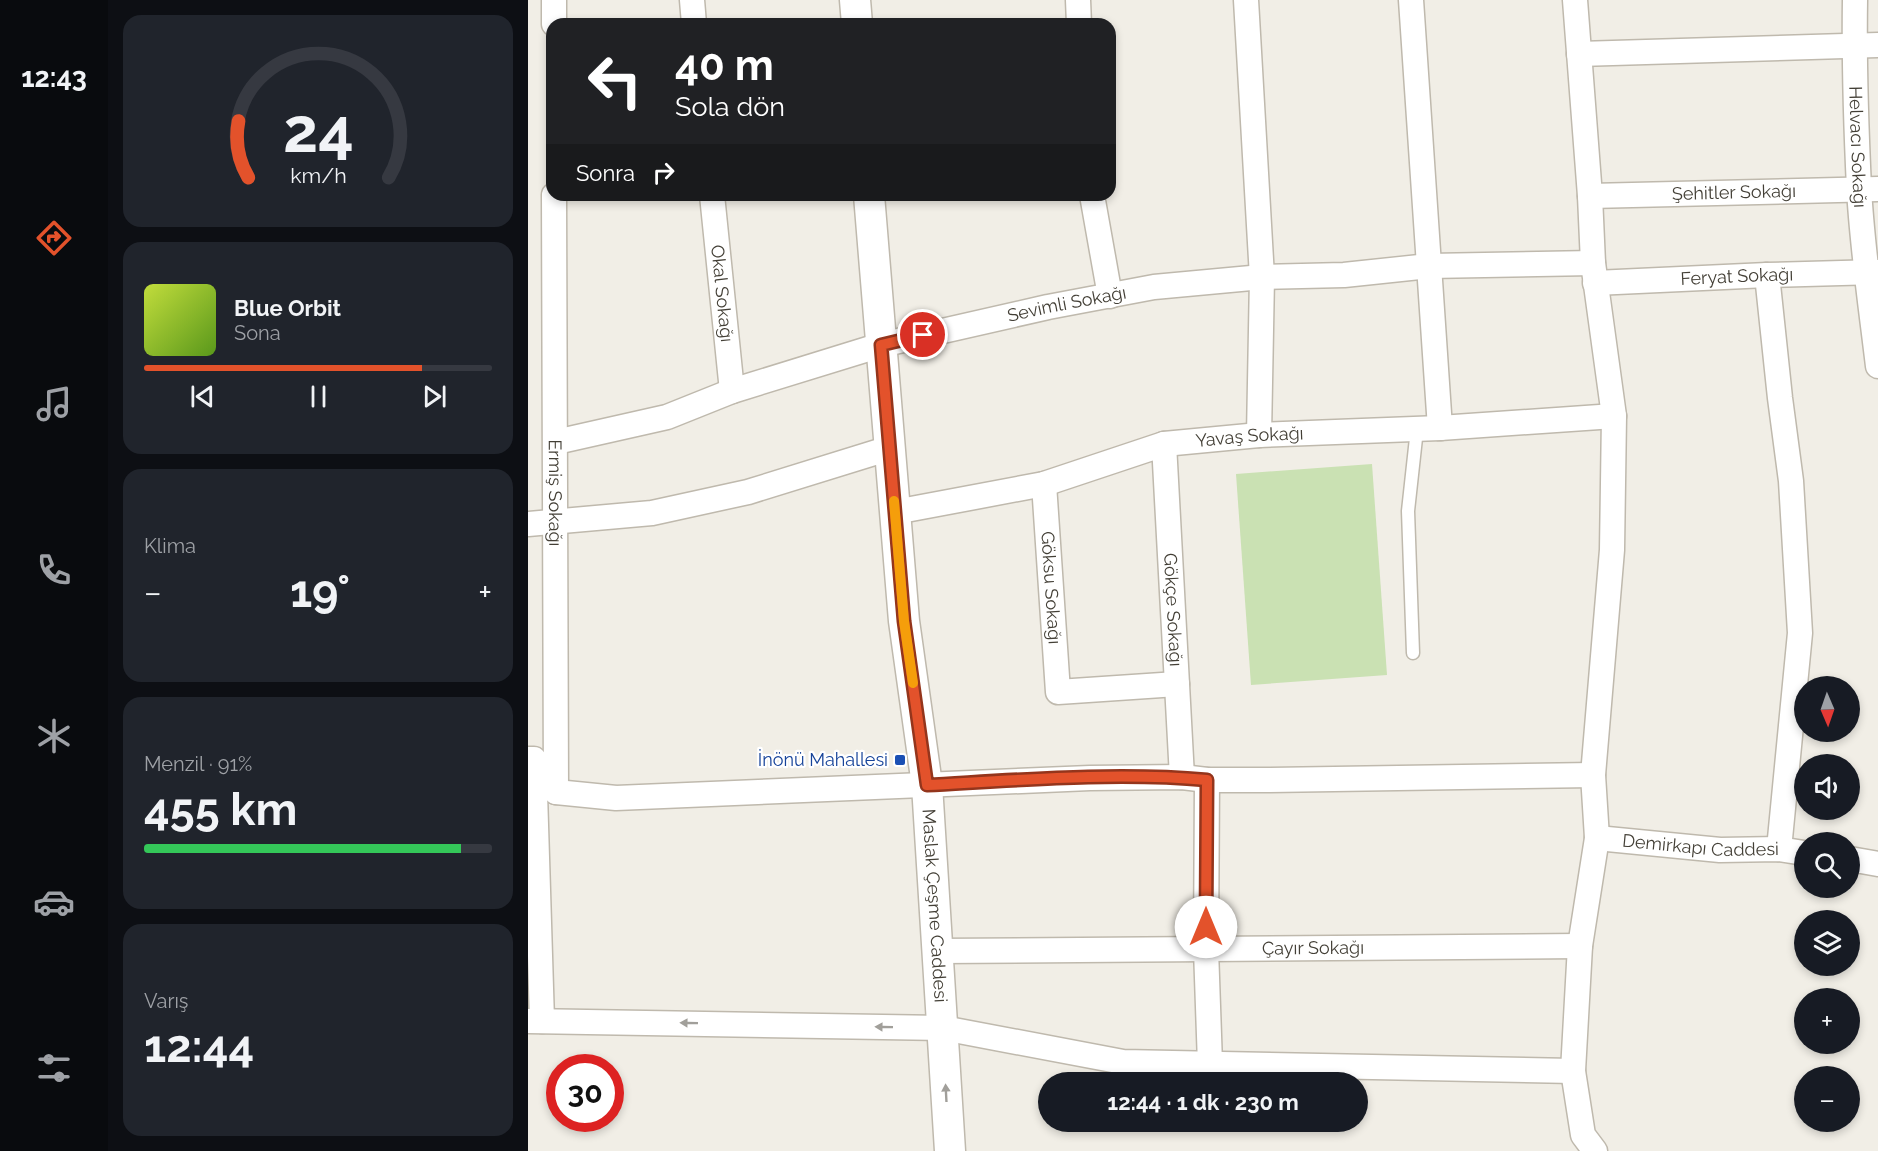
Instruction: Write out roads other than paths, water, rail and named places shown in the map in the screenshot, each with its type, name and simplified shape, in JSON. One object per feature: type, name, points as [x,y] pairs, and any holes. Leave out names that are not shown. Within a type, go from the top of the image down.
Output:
[{"type":"street","points":[[554,0],[554,18]]},
{"type":"street","points":[[692,0],[694,18]]},
{"type":"street","points":[[855,0],[856,18]]},
{"type":"street","points":[[1078,0],[1079,18]]},
{"type":"street","points":[[1246,0],[1262,277],[1259,435]]},
{"type":"street","points":[[1411,0],[1429,266],[1429,428]]},
{"type":"street","points":[[1575,0],[1594,273],[1614,416],[1612,550],[1593,775],[1597,838],[1580,946],[1573,1071],[1582,1135],[1595,1151]]},
{"type":"street","name":"Helvacı Sokağı","points":[[1855,0],[1866,46],[1868,189],[1878,366]]},
{"type":"street","points":[[1579,54],[1866,46]]},
{"type":"street","name":"Şehitler Sokağı","points":[[1590,196],[1868,189]]},
{"type":"street","name":"Ermiş Sokağı","points":[[554,201],[556,792]]},
{"type":"street","name":"Okal Sokağı","points":[[713,201],[732,391]]},
{"type":"street","name":"Maslak Çeşme Caddesi","points":[[869,201],[904,621],[927,785],[950,1151]]},
{"type":"street","points":[[1093,201],[1110,296]]},
{"type":"street","name":"Sevimli Sokağı","points":[[556,442],[667,417],[732,391],[881,345],[1048,306],[1154,286],[1262,277],[1344,275],[1429,266],[1594,273]]},
{"type":"street","name":"Feryat Sokağı","points":[[1594,273],[1767,275],[1872,272]]},
{"type":"street","points":[[1767,275],[1791,481],[1800,633],[1779,849]]},
{"type":"street","name":"Yavaş Sokağı","points":[[895,512],[1044,484],[1164,444],[1259,435],[1429,428],[1614,416]]},
{"type":"street","name":"Gökçe Sokağı","points":[[1164,444],[1182,777]]},
{"type":"street","points":[[528,524],[652,513],[748,492],[890,448]]},
{"type":"street","name":"Göksu Sokağı","points":[[1044,484],[1058,692],[1177,684]]},
{"type":"street","points":[[531,759],[556,792],[616,798],[1090,778],[1182,777],[1207,780],[1593,775]]},
{"type":"street","points":[[531,759],[535,1021],[943,1028],[1123,1062],[1573,1071]]},
{"type":"street","points":[[1207,780],[1206,949],[1210,1064]]},
{"type":"street","name":"Demirkapı Caddesi","points":[[1597,838],[1720,850],[1779,849],[1794,851]]},
{"type":"street","points":[[1860,861],[1878,864]]},
{"type":"street","name":"Çayır Sokağı","points":[[938,951],[1580,946]]},
{"type":"lane","points":[[1413,653],[1408,511],[1429,428]]},
{"type":"place","name":"İnönü Mahallesi","points":[[900,760]]}]
